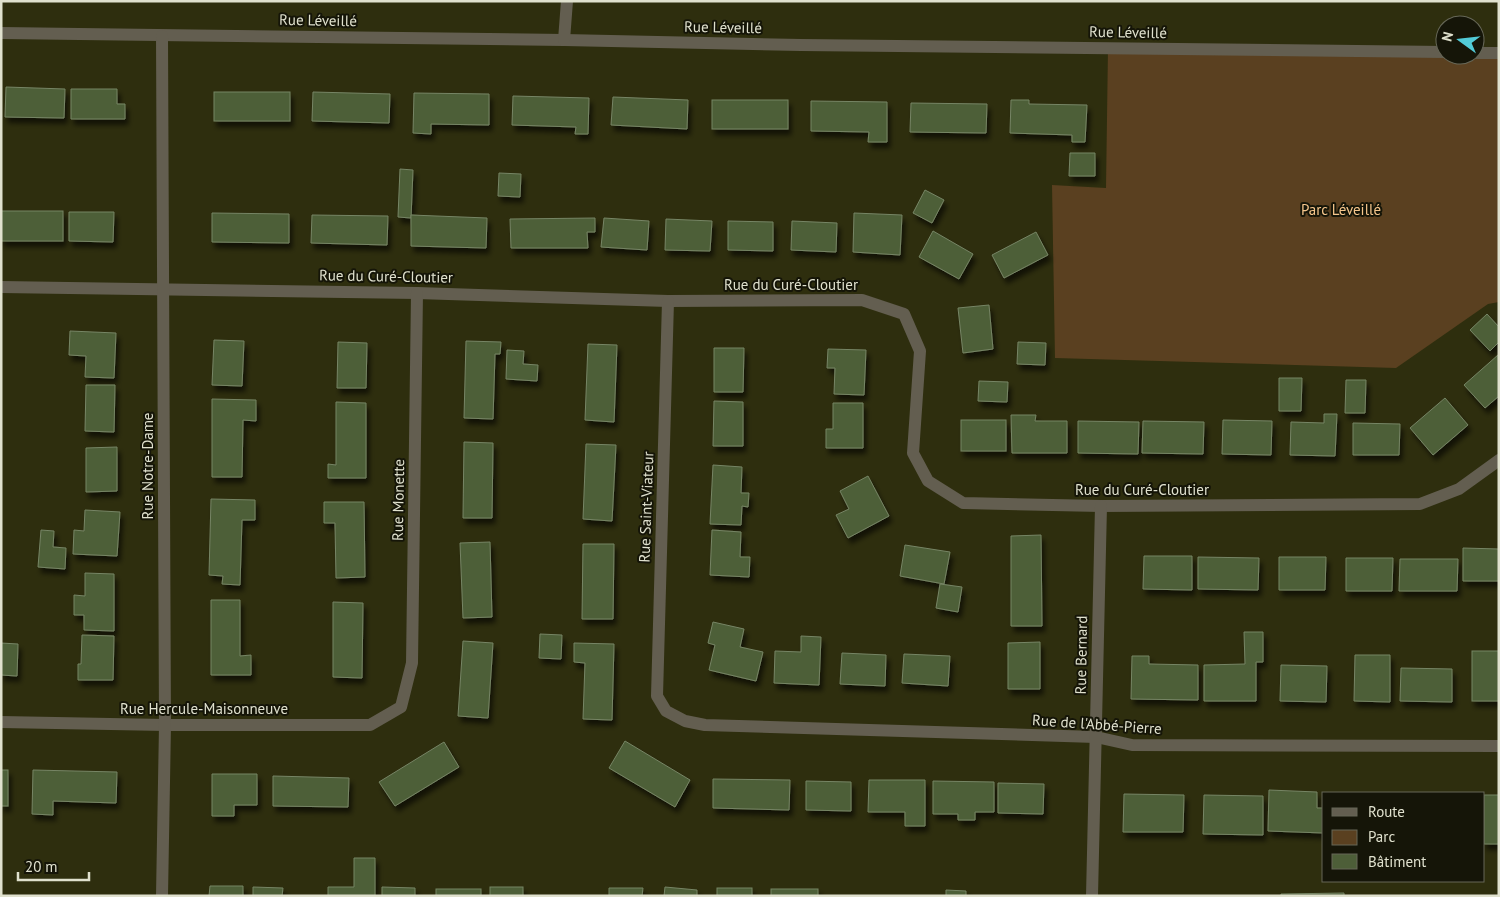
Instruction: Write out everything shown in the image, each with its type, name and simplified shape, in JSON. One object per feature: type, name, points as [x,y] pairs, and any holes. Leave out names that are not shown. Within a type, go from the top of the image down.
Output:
[{"type":"street","points":[[564,40],[567,1]]},
{"type":"street","name":"Rue Léveillé","points":[[1,33],[564,40],[791,45],[1435,52]]},
{"type":"street","name":"Rue Notre-Dame","points":[[162,36],[165,725],[162,896]]},
{"type":"street","points":[[1485,53],[1499,53]]},
{"type":"street","name":"Rue du Curé-Cloutier","points":[[1,287],[417,293],[668,301],[862,300],[904,314],[920,351],[913,453],[928,481],[964,503],[1101,506],[1420,504],[1459,489],[1499,460]]},
{"type":"street","name":"Rue Monette","points":[[401,707],[412,663],[417,293]]},
{"type":"street","name":"Rue Saint-Viateur","points":[[666,711],[657,696],[668,301]]},
{"type":"street","name":"Rue Bernard","points":[[1092,896],[1101,506]]},
{"type":"street","name":"Rue Hercule-Maisonneuve","points":[[1,722],[165,725],[370,725],[401,707]]},
{"type":"street","name":"Rue de l'Abbé-Pierre","points":[[666,711],[685,721],[705,725],[1096,737],[1132,745],[1499,746]]},
{"type":"green space","name":"Parc Léveillé","points":[[1108,48],[1435,55],[1435,65],[1485,65],[1485,54],[1499,54],[1499,302],[1488,304],[1396,368],[1055,358],[1052,185],[1106,188]]},
{"type":"building","points":[[6,87],[65,89],[64,118],[5,117]]},
{"type":"building","points":[[71,89],[117,89],[117,104],[125,104],[125,119],[71,119]]},
{"type":"building","points":[[214,92],[290,92],[290,121],[214,121]]},
{"type":"building","points":[[313,92],[390,94],[389,123],[312,121]]},
{"type":"building","points":[[414,93],[489,94],[489,125],[431,124],[431,134],[413,133]]},
{"type":"building","points":[[513,96],[589,98],[588,134],[575,134],[576,127],[512,125]]},
{"type":"building","points":[[613,97],[688,100],[687,129],[611,125]]},
{"type":"building","points":[[712,100],[788,100],[788,129],[712,129]]},
{"type":"building","points":[[1011,100],[1029,100],[1029,104],[1087,105],[1085,142],[1072,142],[1072,135],[1010,133]]},
{"type":"building","points":[[811,101],[887,102],[887,142],[868,142],[869,132],[811,131]]},
{"type":"building","points":[[911,103],[987,104],[986,133],[910,132]]},
{"type":"building","points":[[1070,153],[1095,153],[1095,176],[1069,176]]},
{"type":"building","points":[[400,169],[413,170],[411,218],[398,217]]},
{"type":"building","points":[[499,173],[521,174],[520,197],[498,196]]},
{"type":"building","points":[[925,190],[944,200],[932,223],[913,213]]},
{"type":"building","points":[[1,211],[63,211],[63,241],[1,241]]},
{"type":"building","points":[[69,212],[114,212],[113,242],[69,241]]},
{"type":"building","points":[[212,213],[289,214],[289,243],[212,242]]},
{"type":"building","points":[[854,213],[902,215],[900,255],[853,252]]},
{"type":"building","points":[[312,215],[388,216],[387,245],[311,243]]},
{"type":"building","points":[[411,215],[487,218],[486,248],[411,246]]},
{"type":"building","points":[[595,218],[595,232],[587,232],[588,248],[511,248],[510,219]]},
{"type":"building","points":[[604,218],[649,221],[647,250],[601,247]]},
{"type":"building","points":[[666,219],[712,221],[710,251],[665,250]]},
{"type":"building","points":[[728,221],[773,222],[773,251],[728,250]]},
{"type":"building","points":[[792,221],[837,223],[836,252],[791,250]]},
{"type":"building","points":[[933,231],[973,254],[959,279],[919,257]]},
{"type":"building","points":[[1036,232],[1048,255],[1004,278],[992,255]]},
{"type":"building","points":[[989,305],[993,349],[963,353],[958,308]]},
{"type":"building","points":[[1487,314],[1499,327],[1499,342],[1490,351],[1470,330]]},
{"type":"building","points":[[70,331],[116,333],[114,378],[85,377],[86,356],[69,355]]},
{"type":"building","points":[[214,340],[244,341],[242,386],[212,385]]},
{"type":"building","points":[[466,341],[501,342],[500,354],[495,354],[493,419],[464,418]]},
{"type":"building","points":[[338,342],[367,343],[366,388],[337,388]]},
{"type":"building","points":[[1018,342],[1046,343],[1045,365],[1017,364]]},
{"type":"building","points":[[588,344],[617,345],[614,422],[585,420]]},
{"type":"building","points":[[714,348],[744,348],[743,392],[714,392]]},
{"type":"building","points":[[828,349],[866,350],[864,395],[834,394],[835,368],[827,368]]},
{"type":"building","points":[[507,350],[524,351],[523,364],[538,365],[537,381],[506,379]]},
{"type":"building","points":[[1498,355],[1499,396],[1485,408],[1464,385]]},
{"type":"building","points":[[1279,378],[1302,378],[1301,411],[1279,411]]},
{"type":"building","points":[[1346,380],[1366,380],[1365,413],[1345,413]]},
{"type":"building","points":[[979,381],[1008,382],[1007,402],[978,401]]},
{"type":"building","points":[[86,385],[115,385],[114,432],[85,431]]},
{"type":"building","points":[[1445,398],[1468,425],[1433,455],[1410,428]]},
{"type":"building","points":[[212,399],[256,400],[256,421],[243,420],[242,477],[212,477]]},
{"type":"building","points":[[714,401],[743,402],[743,446],[713,446]]},
{"type":"building","points":[[336,402],[366,403],[366,478],[328,478],[328,464],[336,465]]},
{"type":"building","points":[[833,403],[863,403],[863,448],[826,448],[826,429],[833,429]]},
{"type":"building","points":[[1324,414],[1337,414],[1335,456],[1290,455],[1291,422],[1324,423]]},
{"type":"building","points":[[1011,415],[1036,415],[1035,421],[1067,421],[1067,453],[1012,453]]},
{"type":"building","points":[[961,420],[1006,420],[1006,451],[961,451]]},
{"type":"building","points":[[1223,420],[1272,421],[1271,455],[1222,454]]},
{"type":"building","points":[[1078,421],[1139,422],[1138,454],[1078,453]]},
{"type":"building","points":[[1143,421],[1204,422],[1203,454],[1142,453]]},
{"type":"building","points":[[1353,423],[1400,424],[1399,455],[1353,455]]},
{"type":"building","points":[[464,442],[493,443],[492,518],[463,518]]},
{"type":"building","points":[[586,444],[616,445],[612,521],[583,519]]},
{"type":"building","points":[[117,447],[117,491],[86,492],[86,448]]},
{"type":"building","points":[[713,465],[742,467],[741,493],[749,493],[748,507],[742,506],[741,525],[710,524]]},
{"type":"building","points":[[868,476],[889,516],[848,538],[836,515],[849,509],[840,491]]},
{"type":"building","points":[[211,499],[255,500],[255,520],[242,520],[240,585],[222,584],[223,576],[209,575]]},
{"type":"building","points":[[324,502],[364,502],[365,577],[336,578],[335,523],[324,523]]},
{"type":"building","points":[[85,510],[120,512],[117,556],[73,554],[74,530],[84,531]]},
{"type":"building","points":[[41,530],[54,531],[53,547],[66,548],[65,569],[38,567]]},
{"type":"building","points":[[712,530],[741,532],[740,557],[750,557],[749,577],[710,575]]},
{"type":"building","points":[[1041,535],[1042,626],[1011,626],[1011,536]]},
{"type":"building","points":[[490,542],[492,617],[463,618],[460,543]]},
{"type":"building","points":[[583,544],[614,544],[613,619],[582,619]]},
{"type":"building","points":[[905,545],[950,552],[944,584],[900,576]]},
{"type":"building","points":[[1463,548],[1499,549],[1499,581],[1463,581]]},
{"type":"building","points":[[1144,556],[1192,556],[1192,590],[1143,589]]},
{"type":"building","points":[[1198,557],[1259,558],[1258,590],[1198,589]]},
{"type":"building","points":[[1279,557],[1326,557],[1325,590],[1279,590]]},
{"type":"building","points":[[1346,558],[1393,558],[1392,591],[1346,591]]},
{"type":"building","points":[[1400,559],[1458,559],[1457,591],[1399,591]]},
{"type":"building","points":[[85,573],[114,574],[114,631],[84,630],[84,615],[74,615],[74,595],[85,596]]},
{"type":"building","points":[[940,584],[962,587],[958,612],[936,608]]},
{"type":"building","points":[[211,600],[240,600],[240,656],[251,655],[251,675],[211,675]]},
{"type":"building","points":[[333,602],[363,603],[362,678],[333,677]]},
{"type":"building","points":[[713,622],[744,629],[740,647],[763,652],[756,681],[709,670],[715,645],[708,643]]},
{"type":"building","points":[[1244,632],[1263,632],[1263,662],[1256,662],[1256,701],[1204,701],[1204,665],[1245,664]]},
{"type":"building","points":[[540,634],[562,635],[561,659],[539,658]]},
{"type":"building","points":[[82,635],[114,636],[113,680],[78,680],[78,664],[81,664]]},
{"type":"building","points":[[801,636],[821,637],[819,685],[774,683],[775,651],[801,652]]},
{"type":"building","points":[[463,641],[493,643],[488,718],[458,716]]},
{"type":"building","points":[[1040,642],[1040,689],[1008,689],[1008,643]]},
{"type":"building","points":[[1,643],[18,644],[17,676],[1,675]]},
{"type":"building","points":[[574,643],[614,644],[612,720],[583,719],[585,663],[574,662]]},
{"type":"building","points":[[1472,651],[1499,651],[1499,701],[1472,701]]},
{"type":"building","points":[[842,653],[886,655],[885,686],[840,684]]},
{"type":"building","points":[[904,654],[950,656],[948,686],[902,683]]},
{"type":"building","points":[[1355,655],[1390,655],[1390,702],[1354,701]]},
{"type":"building","points":[[1132,656],[1149,656],[1149,664],[1198,665],[1198,700],[1131,699]]},
{"type":"building","points":[[1281,665],[1327,666],[1326,702],[1280,701]]},
{"type":"building","points":[[1401,668],[1452,669],[1452,702],[1400,701]]},
{"type":"building","points":[[625,741],[690,780],[675,807],[609,768]]},
{"type":"building","points":[[444,742],[459,767],[395,806],[379,782]]},
{"type":"building","points":[[1,770],[8,770],[8,806],[1,806]]},
{"type":"building","points":[[33,770],[117,772],[116,803],[53,801],[53,815],[32,814]]},
{"type":"building","points":[[212,774],[257,774],[257,805],[234,805],[234,816],[212,816]]},
{"type":"building","points":[[273,776],[349,778],[348,807],[273,806]]},
{"type":"building","points":[[713,779],[790,780],[789,810],[713,808]]},
{"type":"building","points":[[869,780],[925,780],[925,826],[905,826],[905,812],[868,812]]},
{"type":"building","points":[[806,781],[851,782],[851,811],[806,810]]},
{"type":"building","points":[[933,781],[994,782],[994,812],[975,812],[975,820],[958,820],[958,814],[933,814]]},
{"type":"building","points":[[998,783],[1044,784],[1043,814],[998,813]]},
{"type":"building","points":[[1269,790],[1317,792],[1317,808],[1322,808],[1322,833],[1268,831]]},
{"type":"building","points":[[1124,794],[1184,795],[1183,832],[1123,832]]},
{"type":"building","points":[[1204,795],[1263,796],[1263,835],[1203,834]]},
{"type":"building","points":[[1485,795],[1499,795],[1499,844],[1485,844]]},
{"type":"building","points":[[354,858],[375,858],[375,896],[328,896],[328,887],[354,887]]},
{"type":"building","points":[[210,886],[243,886],[243,896],[209,896]]},
{"type":"building","points":[[253,887],[283,888],[282,896],[253,896]]},
{"type":"building","points":[[382,887],[415,888],[415,896],[382,896]]},
{"type":"building","points":[[490,887],[523,887],[523,896],[490,896]]},
{"type":"building","points":[[665,887],[697,890],[697,896],[664,896]]},
{"type":"building","points":[[609,888],[643,888],[642,896],[609,896]]},
{"type":"building","points":[[717,888],[752,888],[752,896],[717,896]]},
{"type":"building","points":[[436,889],[481,889],[481,896],[436,896]]},
{"type":"building","points":[[771,889],[818,889],[818,896],[771,896]]},
{"type":"building","points":[[946,890],[966,891],[966,896],[946,896]]},
{"type":"building","points":[[1344,893],[1344,896],[1281,896],[1281,894]]}]
